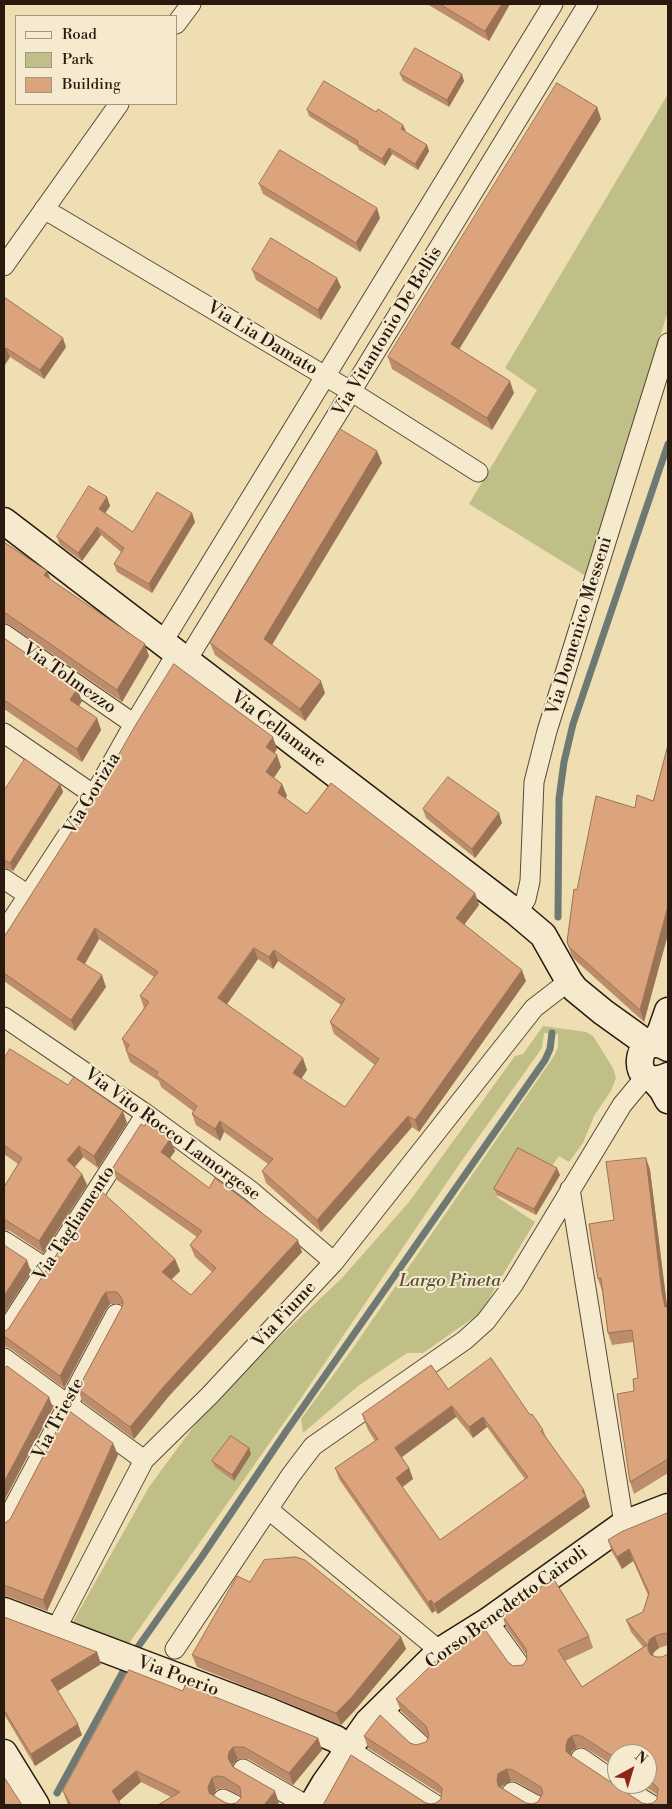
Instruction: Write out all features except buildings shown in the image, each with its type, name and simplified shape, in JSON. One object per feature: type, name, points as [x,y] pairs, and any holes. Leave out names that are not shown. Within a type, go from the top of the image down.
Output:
[{"type":"main road","name":"Via Cellamare","points":[[4,521],[543,935],[569,981],[584,998],[603,1012],[656,1067]]},
{"type":"main road","points":[[656,1067],[662,1031],[668,1011]]},
{"type":"main road","name":"Corso Benedetto Cairoli","points":[[312,1805],[325,1783],[368,1722],[440,1651],[488,1621],[624,1524],[668,1507]]},
{"type":"main road","name":"Via Poerio","points":[[4,1611],[55,1632],[272,1712],[336,1739],[350,1750]]},
{"type":"main road","points":[[4,1753],[36,1805]]},
{"type":"street","points":[[178,21],[191,4]]},
{"type":"street","points":[[175,652],[326,377],[553,4]]},
{"type":"street","name":"Via Vitantonio De Bellis","points":[[175,652],[352,392],[588,4]]},
{"type":"street","points":[[4,266],[118,105]]},
{"type":"street","name":"Via Lia Damato","points":[[44,209],[352,392],[478,472]]},
{"type":"street","name":"Via Domenico Messeni","points":[[516,913],[526,899],[530,881],[534,782],[547,731],[668,344]]},
{"type":"street","name":"Via Tolmezzo","points":[[4,634],[134,724]]},
{"type":"street","name":"Via Gorizia","points":[[4,932],[94,796],[175,652]]},
{"type":"street","points":[[4,733],[94,796]]},
{"type":"street","points":[[4,879],[28,895]]},
{"type":"street","name":"Via Fiume","points":[[55,1632],[144,1460],[210,1395],[334,1262],[534,1008],[569,981]]},
{"type":"street","name":"Via Vito Rocco Lamorgese","points":[[4,1017],[146,1114],[252,1191],[334,1262]]},
{"type":"street","points":[[175,1649],[291,1475],[313,1446],[465,1340],[486,1321],[513,1285],[622,1105],[656,1067]]},
{"type":"street","name":"Via Tagliamento","points":[[4,1334],[146,1114]]},
{"type":"street","points":[[570,1189],[624,1524]]},
{"type":"street","points":[[4,1241],[46,1268]]},
{"type":"street","name":"Via Trieste","points":[[4,1525],[116,1314]]},
{"type":"street","points":[[4,1358],[144,1460]]},
{"type":"street","points":[[269,1510],[440,1651]]},
{"type":"street","points":[[488,1621],[521,1667]]},
{"type":"street","points":[[381,1708],[422,1746]]},
{"type":"street","points":[[350,1750],[436,1805]]},
{"type":"street","points":[[581,1758],[607,1776]]},
{"type":"street","points":[[243,1769],[306,1805]]},
{"type":"street","points":[[512,1792],[536,1805]]},
{"type":"street","points":[[634,1794],[652,1805]]},
{"type":"green space","points":[[668,94],[668,311],[586,576],[469,504],[537,390],[505,368]]},
{"type":"green space","name":"Largo Pineta","points":[[543,1026],[586,1032],[593,1036],[613,1068],[616,1078],[611,1091],[594,1116],[583,1143],[569,1162],[559,1156],[550,1169],[526,1154],[497,1197],[535,1222],[483,1311],[423,1353],[407,1353],[358,1386],[303,1433],[301,1419],[353,1348],[554,1056],[558,1047],[558,1034],[544,1033],[542,1048],[458,1166],[297,1404],[125,1649],[71,1625],[149,1487],[202,1415],[251,1364],[342,1278],[409,1202],[515,1056],[523,1054]]},
{"type":"waterway","points":[[558,917],[559,799],[564,762],[573,724],[668,444]]},
{"type":"waterway","points":[[135,1651],[545,1060],[550,1049],[552,1033]]},
{"type":"waterway","points":[[57,1793],[125,1668]]}]
